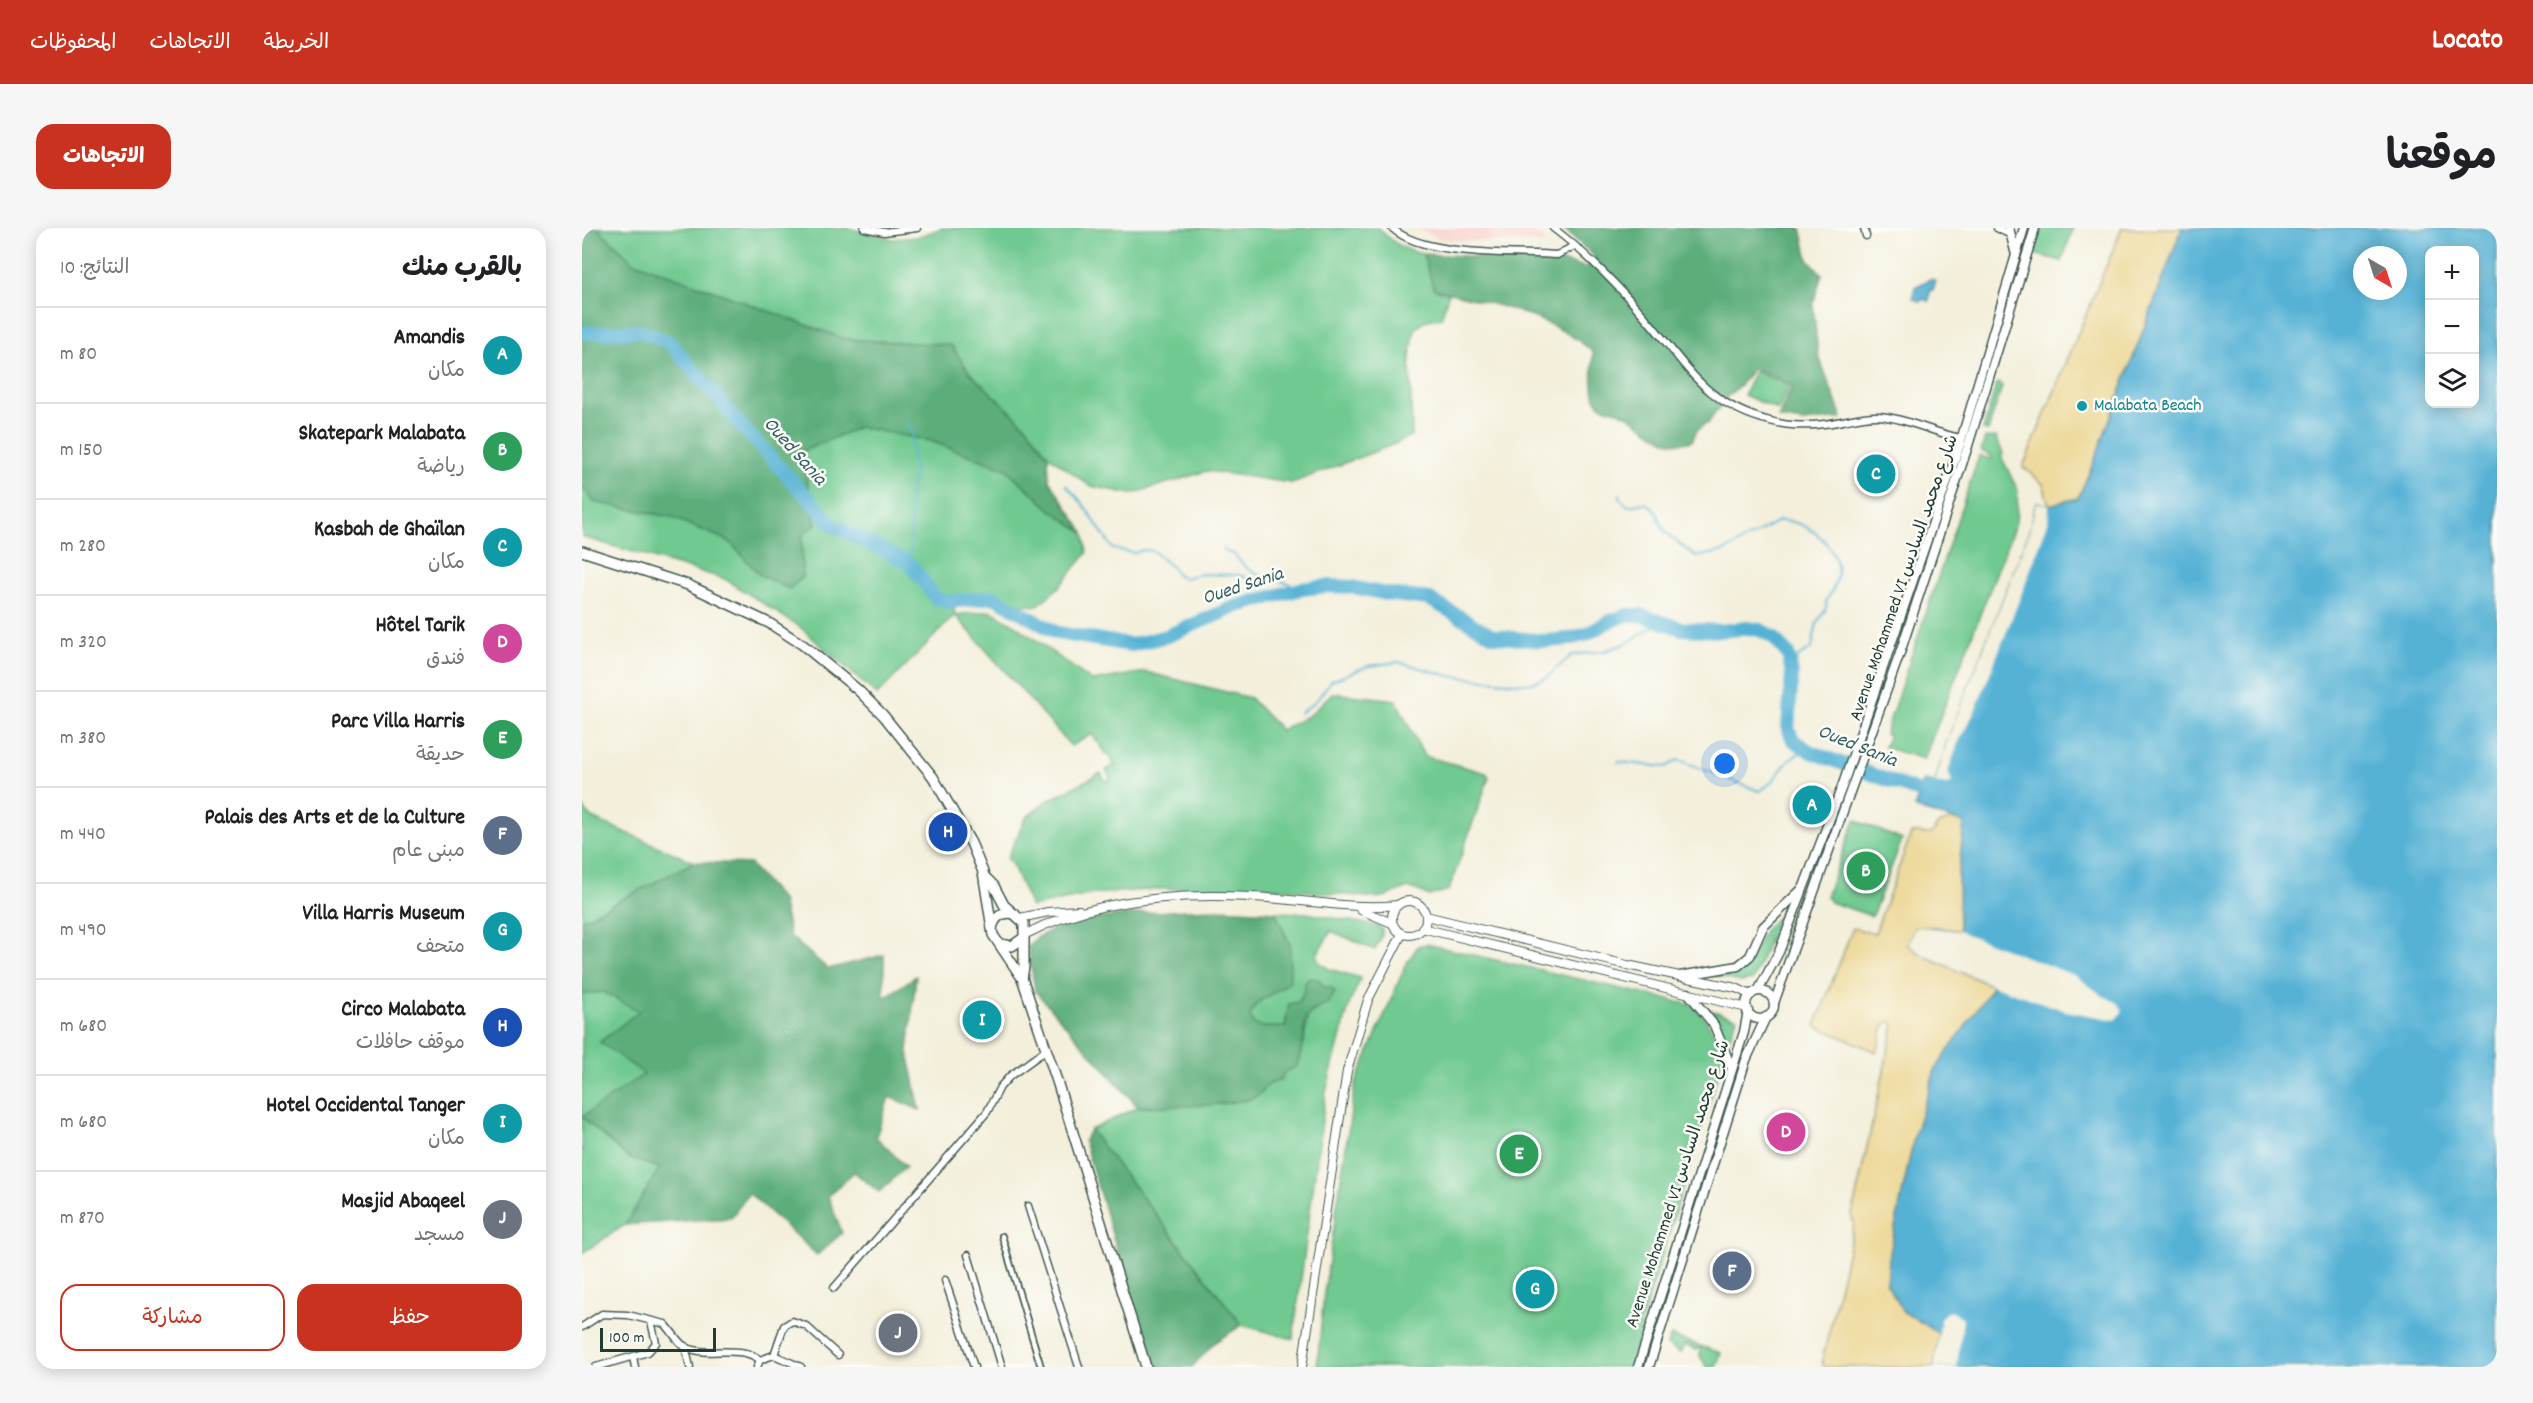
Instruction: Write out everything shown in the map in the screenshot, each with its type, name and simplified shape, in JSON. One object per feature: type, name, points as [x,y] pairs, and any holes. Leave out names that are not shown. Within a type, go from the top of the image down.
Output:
[{"type":"main road","name":"Avenue Mohammed VI شارع محمد السادس","points":[[1754,993],[1779,952],[1843,784],[1961,438],[2024,228]]},
{"type":"main road","name":"Avenue Mohammed VI شارع محمد السادس","points":[[1774,1003],[1899,656],[2035,228]]},
{"type":"main road","points":[[2009,231],[2016,255]]},
{"type":"main road","points":[[582,551],[688,585],[769,623],[803,645],[858,690],[910,746],[933,777],[971,843],[985,876],[994,939],[1000,944],[1022,978],[1146,1367]]},
{"type":"main road","points":[[985,876],[1004,905],[1018,916],[1024,927],[1022,978]]},
{"type":"main road","points":[[1680,976],[1738,966],[1745,962],[1763,927],[1806,883]]},
{"type":"main road","points":[[992,927],[998,916],[1007,913],[1018,916]]},
{"type":"main road","points":[[1000,944],[1012,946],[1023,937]]},
{"type":"main road","points":[[1688,993],[1714,1024],[1732,1069]]},
{"type":"main road","points":[[1754,993],[1766,993],[1774,1003],[1772,1011],[1766,1017],[1754,1017],[1747,1010],[1754,993]]},
{"type":"main road","name":"Avenue Mohammed VI شارع محمد السادس","points":[[1638,1367],[1732,1069],[1747,1010]]},
{"type":"main road","name":"Avenue Mohammed VI شارع محمد السادس","points":[[1649,1367],[1746,1060],[1766,1017]]},
{"type":"street","points":[[864,228],[884,232],[916,228]]},
{"type":"street","points":[[1392,228],[1404,237],[1431,247],[1557,255],[1574,246]]},
{"type":"street","points":[[1553,228],[1574,246],[1656,330],[1697,381],[1731,406],[1785,425],[1804,426],[1877,416],[1900,419],[1961,438]]},
{"type":"street","points":[[1864,228],[1866,236]]},
{"type":"street","points":[[1997,228],[2009,231]]},
{"type":"street","points":[[1018,916],[1054,911],[1089,910],[1160,900],[1218,897],[1276,899],[1354,907],[1398,905],[1409,901],[1423,908],[1426,916],[1422,928],[1413,934],[1402,934],[1392,923],[1354,907]]},
{"type":"street","points":[[1392,923],[1393,911],[1398,905]]},
{"type":"street","points":[[1023,937],[1058,919],[1089,910]]},
{"type":"street","points":[[1426,916],[1754,993]]},
{"type":"street","points":[[1422,928],[1688,993],[1747,1010]]},
{"type":"street","points":[[1302,1367],[1347,1071],[1368,1000],[1402,934]]},
{"type":"street","points":[[834,1288],[987,1112],[1000,1087],[1010,1076],[1046,1050]]},
{"type":"street","points":[[1028,1206],[1079,1367]]},
{"type":"street","points":[[1002,1236],[1041,1367]]},
{"type":"street","points":[[968,1256],[1002,1367]]},
{"type":"street","points":[[945,1280],[974,1367]]},
{"type":"street","points":[[582,1328],[602,1314],[628,1315],[665,1324],[685,1346],[696,1350],[757,1357],[758,1363],[774,1355],[784,1326],[792,1321],[806,1326],[838,1355]]},
{"type":"street","points":[[596,1367],[648,1352],[656,1343],[651,1321]]},
{"type":"street","points":[[685,1346],[690,1367]]},
{"type":"street","points":[[774,1355],[801,1367]]},
{"type":"street","points":[[633,1357],[635,1367]]},
{"type":"shaded area","points":[[1417,228],[1528,228],[1547,243],[1443,240]]},
{"type":"green space","points":[[582,228],[597,228],[634,262],[845,339],[951,345],[969,372],[1027,427],[1048,455],[1049,480],[1084,533],[1050,509],[1006,469],[931,441],[859,427],[801,452],[816,524],[802,535],[802,578],[789,589],[760,575],[729,541],[671,517],[594,502],[582,486]]},
{"type":"green space","points":[[597,228],[848,228],[893,239],[917,237],[942,228],[1379,228],[1399,245],[1423,254],[1434,289],[1449,293],[1441,318],[1427,320],[1415,329],[1410,357],[1412,435],[1392,445],[1292,483],[1207,471],[1132,494],[1090,486],[1048,455],[1027,427],[969,372],[951,345],[845,339],[634,262]]},
{"type":"green space","points":[[1563,228],[1801,228],[1808,259],[1822,274],[1813,304],[1818,354],[1842,418],[1803,422],[1778,418],[1792,385],[1753,368],[1743,382],[1725,399],[1709,422],[1696,431],[1693,440],[1674,443],[1656,436],[1623,413],[1604,407],[1597,402],[1593,389],[1593,352],[1576,339],[1538,319],[1497,305],[1434,289],[1423,254],[1555,260],[1585,267],[1595,257]]},
{"type":"green space","points":[[2041,228],[2073,228],[2062,261],[2034,254]]},
{"type":"green space","points":[[1755,371],[1789,386],[1778,410],[1744,395]]},
{"type":"green space","points":[[1999,383],[2002,386],[1988,431],[1983,430],[1996,385]]},
{"type":"green space","points":[[859,427],[931,441],[1006,469],[1050,509],[1084,533],[1087,553],[1060,586],[1037,606],[1016,604],[998,594],[952,595],[955,615],[877,695],[800,627],[725,579],[582,537],[582,486],[594,502],[671,517],[729,541],[760,575],[802,578],[802,535],[816,524],[801,452]]},
{"type":"green space","points":[[1996,437],[2003,454],[2001,456],[2018,491],[2016,522],[1924,759],[1884,747],[1889,735],[1885,734],[1979,456],[1991,459],[1992,456],[1981,451],[1985,438]]},
{"type":"green space","points":[[991,611],[1012,623],[1092,681],[1146,672],[1250,698],[1281,730],[1310,715],[1332,693],[1396,700],[1424,756],[1486,773],[1489,777],[1449,890],[1429,896],[1419,891],[1406,889],[1377,898],[1277,888],[1160,889],[1093,894],[1031,907],[1013,866],[1007,858],[1026,818],[1045,802],[1101,773],[1105,781],[1111,779],[1106,770],[1115,765],[1092,734],[1071,746],[955,615]]},
{"type":"green space","points":[[582,805],[590,817],[694,862],[582,920]]},
{"type":"green space","points":[[1855,820],[1902,840],[1872,916],[1830,902],[1826,896]]},
{"type":"green space","points":[[694,862],[750,864],[782,900],[790,936],[828,969],[884,955],[884,998],[916,976],[908,1052],[920,1110],[889,1097],[876,1137],[906,1167],[879,1192],[854,1172],[828,1196],[842,1233],[817,1255],[749,1193],[731,1218],[625,1225],[660,1168],[629,1158],[582,1117],[644,1074],[600,1042],[639,1011],[604,992],[582,994],[582,920]]},
{"type":"green space","points":[[1218,909],[1275,912],[1290,945],[1290,982],[1257,1003],[1250,1014],[1253,1024],[1263,1027],[1285,1027],[1289,1004],[1299,1002],[1309,978],[1318,979],[1324,987],[1330,987],[1335,992],[1328,1004],[1312,1011],[1305,1020],[1304,1040],[1297,1066],[1285,1072],[1280,1080],[1268,1085],[1257,1096],[1248,1100],[1218,1104],[1138,1107],[1035,991],[1028,947],[1040,936],[1061,927],[1087,921],[1146,913]]},
{"type":"green space","points":[[1275,912],[1306,913],[1378,926],[1382,929],[1382,935],[1375,950],[1331,931],[1317,954],[1318,961],[1329,969],[1361,978],[1350,1002],[1326,1091],[1293,1339],[1242,1325],[1090,1130],[1138,1107],[1227,1103],[1280,1080],[1285,1072],[1296,1066],[1304,1042],[1309,1014],[1328,1004],[1331,998],[1324,987],[1305,983],[1299,1002],[1289,1005],[1285,1027],[1263,1027],[1253,1024],[1250,1014],[1257,1003],[1272,993],[1290,945]]},
{"type":"green space","points":[[1778,916],[1753,980],[1741,982],[1711,975],[1746,964],[1751,959],[1764,931]]},
{"type":"green space","points":[[1426,944],[1692,1005],[1703,1016],[1715,1036],[1723,1058],[1640,1326],[1643,1330],[1630,1367],[1317,1367],[1324,1294],[1355,1085],[1406,964],[1418,946]]},
{"type":"green space","points":[[604,992],[640,1011],[600,1042],[645,1074],[582,1117],[582,994]]},
{"type":"green space","points":[[1706,1009],[1737,1018],[1727,1045]]},
{"type":"green space","points":[[582,1117],[629,1158],[660,1168],[625,1225],[582,1253]]},
{"type":"green space","points":[[1090,1130],[1242,1325],[1215,1342],[1192,1367],[1152,1367],[1084,1141]]},
{"type":"green space","points":[[1671,1336],[1721,1353],[1716,1367],[1707,1367],[1700,1356],[1701,1348],[1696,1350],[1685,1345],[1680,1353],[1667,1345]]},
{"type":"sand","name":"Malabata Beach","points":[[2122,228],[2182,228],[2078,498],[2049,505],[2043,484],[2023,467]]},
{"type":"sand","points":[[1953,819],[1964,822],[1958,875],[1959,931],[1921,927],[1908,945],[1923,955],[1994,986],[1935,1070],[1914,1137],[1893,1237],[1887,1284],[1939,1333],[1934,1367],[1824,1367],[1822,1362],[1854,1225],[1852,1215],[1894,1025],[1891,1022],[1885,1023],[1877,1052],[1815,1026],[1853,928],[1875,933],[1911,834],[1933,833],[1938,824]]},
{"type":"water","points":[[2182,228],[2497,228],[2497,1367],[1934,1367],[1939,1333],[1902,1311],[1887,1284],[1889,1258],[1914,1137],[1935,1070],[1993,986],[1923,955],[1908,945],[1914,928],[1936,927],[1959,931],[1958,875],[1964,823],[1914,808],[1924,780],[1935,782],[1947,741],[2028,535],[2036,502],[2049,505],[2078,498]]},
{"type":"water","points":[[1930,279],[1936,281],[1933,290],[1930,290],[1929,301],[1922,299],[1921,302],[1913,298],[1915,287]]},
{"type":"pier","points":[[2036,502],[2049,505],[2048,522],[1975,711],[1958,743],[1948,772],[1952,782],[1948,785],[1935,783],[1947,741],[2028,535]]},
{"type":"pier","points":[[1914,928],[1959,931],[2076,976],[2103,996],[2116,1002],[2122,1012],[2115,1020],[2066,1011],[1994,986],[1923,955],[1908,945]]},
{"type":"pier","points":[[1950,1311],[1963,1319],[1957,1367],[1934,1367],[1941,1318]]},
{"type":"waterway","name":"Oued Sania","points":[[582,333],[641,331],[669,342],[746,431],[834,526],[909,563],[936,598],[947,602],[994,597],[1057,633],[1132,645],[1167,636],[1237,606],[1301,589],[1329,586],[1352,587],[1429,599],[1493,636],[1544,641],[1569,639],[1587,634],[1610,621],[1627,615],[1640,615],[1683,629],[1721,631],[1747,628],[1760,630],[1773,637],[1788,654],[1792,674],[1788,728],[1793,740],[1811,752],[1920,792]]},
{"type":"waterway","points":[[907,423],[912,431],[912,460],[915,468],[909,499],[911,508],[910,564]]},
{"type":"waterway","points":[[1066,485],[1083,504],[1113,549],[1134,553],[1143,550],[1153,551],[1172,567],[1177,575],[1184,578],[1201,574],[1239,575],[1251,580],[1270,577],[1303,589]]},
{"type":"waterway","points":[[1620,494],[1620,499],[1628,506],[1646,503],[1650,506],[1666,532],[1696,557],[1725,551],[1778,521],[1788,521],[1807,528],[1823,540],[1837,566],[1836,580],[1826,601],[1825,611],[1817,624],[1811,649],[1798,657],[1792,674]]},
{"type":"waterway","points":[[1224,549],[1234,554],[1251,571],[1265,577]]},
{"type":"waterway","points":[[1300,713],[1316,701],[1331,681],[1368,666],[1398,662],[1450,676],[1532,683],[1546,678],[1572,655],[1604,651],[1625,644],[1662,621]]},
{"type":"waterway","points":[[1618,762],[1666,767],[1678,760],[1759,791],[1774,780],[1794,756],[1811,752]]},
{"type":"place","name":"Malabata Beach","points":[[2082,406]]},
{"type":"place","name":"Kasbah de Ghaïlan","points":[[1876,474]]},
{"type":"place","name":"Amandis","points":[[1812,805]]},
{"type":"place","name":"Circo Malabata","points":[[948,832]]},
{"type":"place","name":"Skatepark Malabata","points":[[1866,871]]},
{"type":"place","name":"Hotel Occidental Tanger","points":[[982,1020]]},
{"type":"place","name":"Hôtel Tarik","points":[[1786,1132]]},
{"type":"place","name":"Parc Villa Harris","points":[[1519,1154]]},
{"type":"place","name":"Palais des Arts et de la Culture","points":[[1732,1271]]},
{"type":"place","name":"Villa Harris Museum","points":[[1535,1289]]},
{"type":"place","name":"Masjid Abaqeel","points":[[898,1333]]}]
